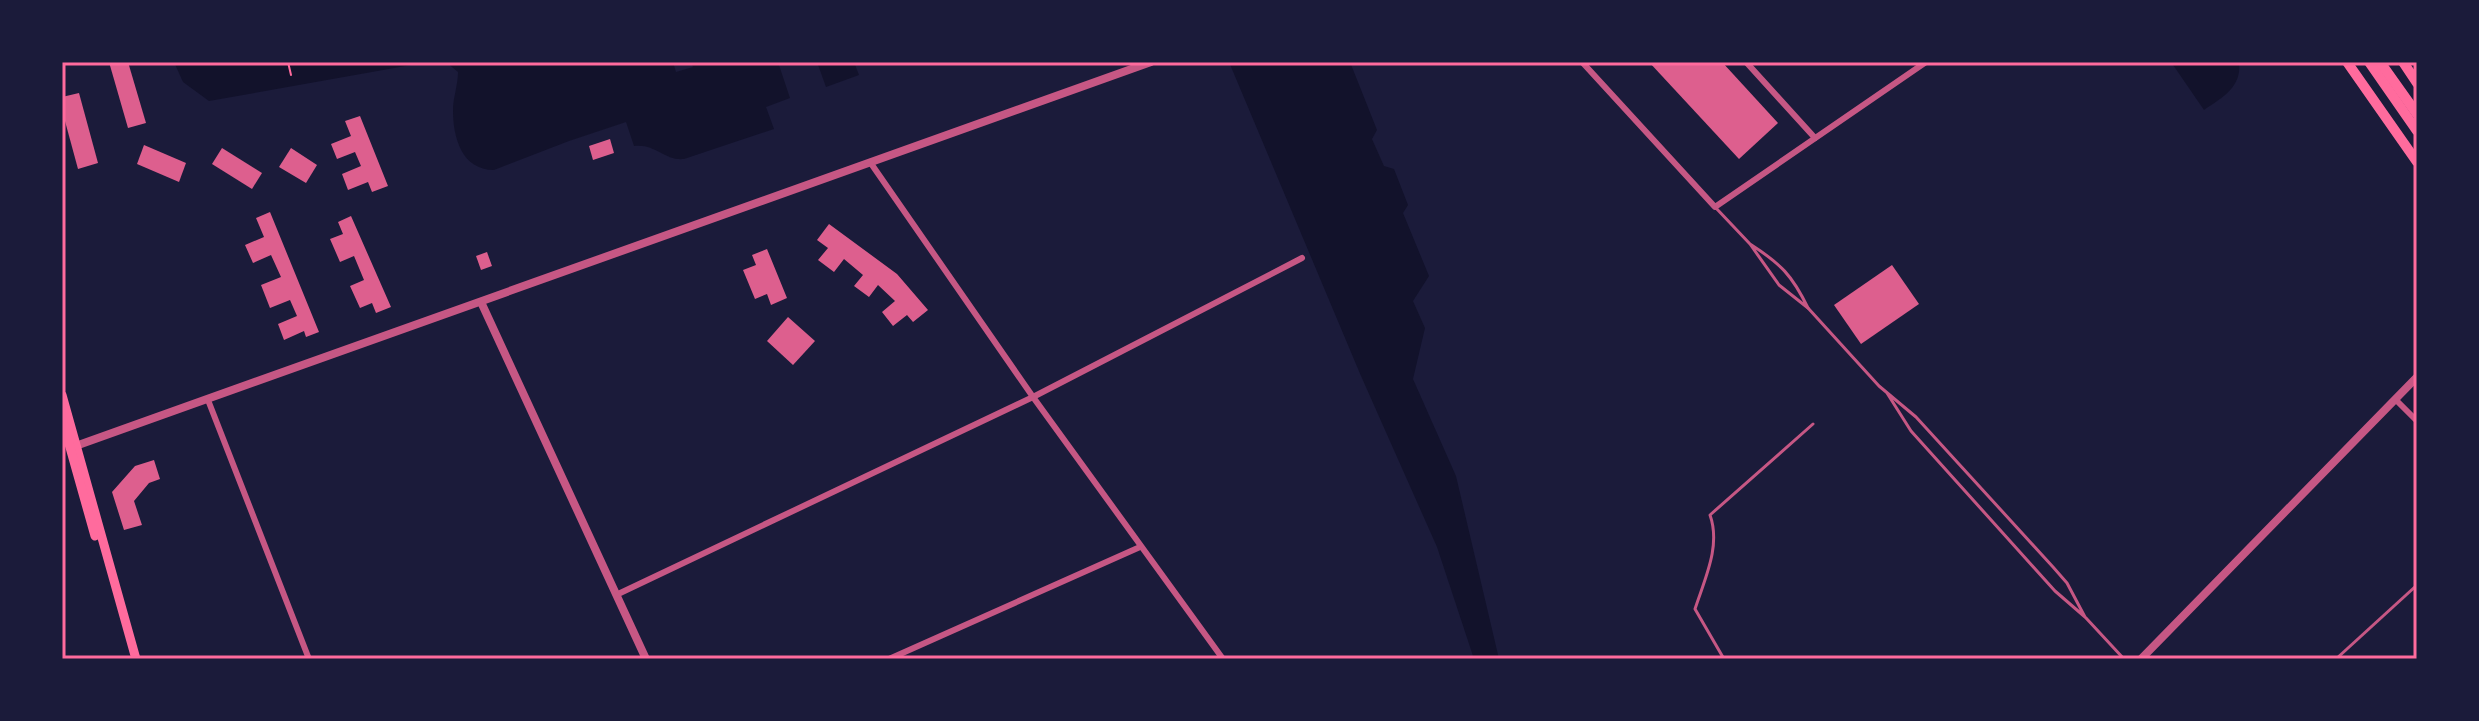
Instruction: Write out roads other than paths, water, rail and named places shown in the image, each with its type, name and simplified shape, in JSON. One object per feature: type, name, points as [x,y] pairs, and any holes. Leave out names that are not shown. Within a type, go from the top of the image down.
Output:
[{"type":"main road","points":[[2347,62],[2417,162]]},
{"type":"main road","points":[[2369,62],[2417,131]]},
{"type":"main road","points":[[2380,62],[2417,114]]},
{"type":"main road","points":[[2403,62],[2417,83]]},
{"type":"main road","points":[[62,395],[70,448]]},
{"type":"main road","points":[[62,419],[133,659]]},
{"type":"street","points":[[70,448],[1150,62]]},
{"type":"street","points":[[1582,62],[1715,207],[1926,62]]},
{"type":"street","points":[[1746,62],[1815,138]]},
{"type":"street","points":[[870,162],[1033,397],[1223,659]]},
{"type":"street","points":[[616,595],[1033,397],[1302,258]]},
{"type":"street","points":[[481,302],[646,659]]},
{"type":"street","points":[[2141,659],[2417,377]]},
{"type":"street","points":[[2395,399],[2417,421]]},
{"type":"street","points":[[208,400],[309,659]]},
{"type":"street","points":[[889,659],[1140,547]]},
{"type":"lane","points":[[1715,207],[1750,244],[1771,277],[1808,308],[1887,393],[1916,417],[2063,578],[2085,617]]},
{"type":"lane","points":[[1750,244],[1791,275],[1808,308]]},
{"type":"lane","points":[[1887,393],[1907,427],[2055,591],[2085,617],[2124,659]]},
{"type":"lane","points":[[1724,659],[1695,609],[1714,550],[1716,531],[1710,515],[1813,424]]},
{"type":"lane","points":[[2336,659],[2417,585]]}]
